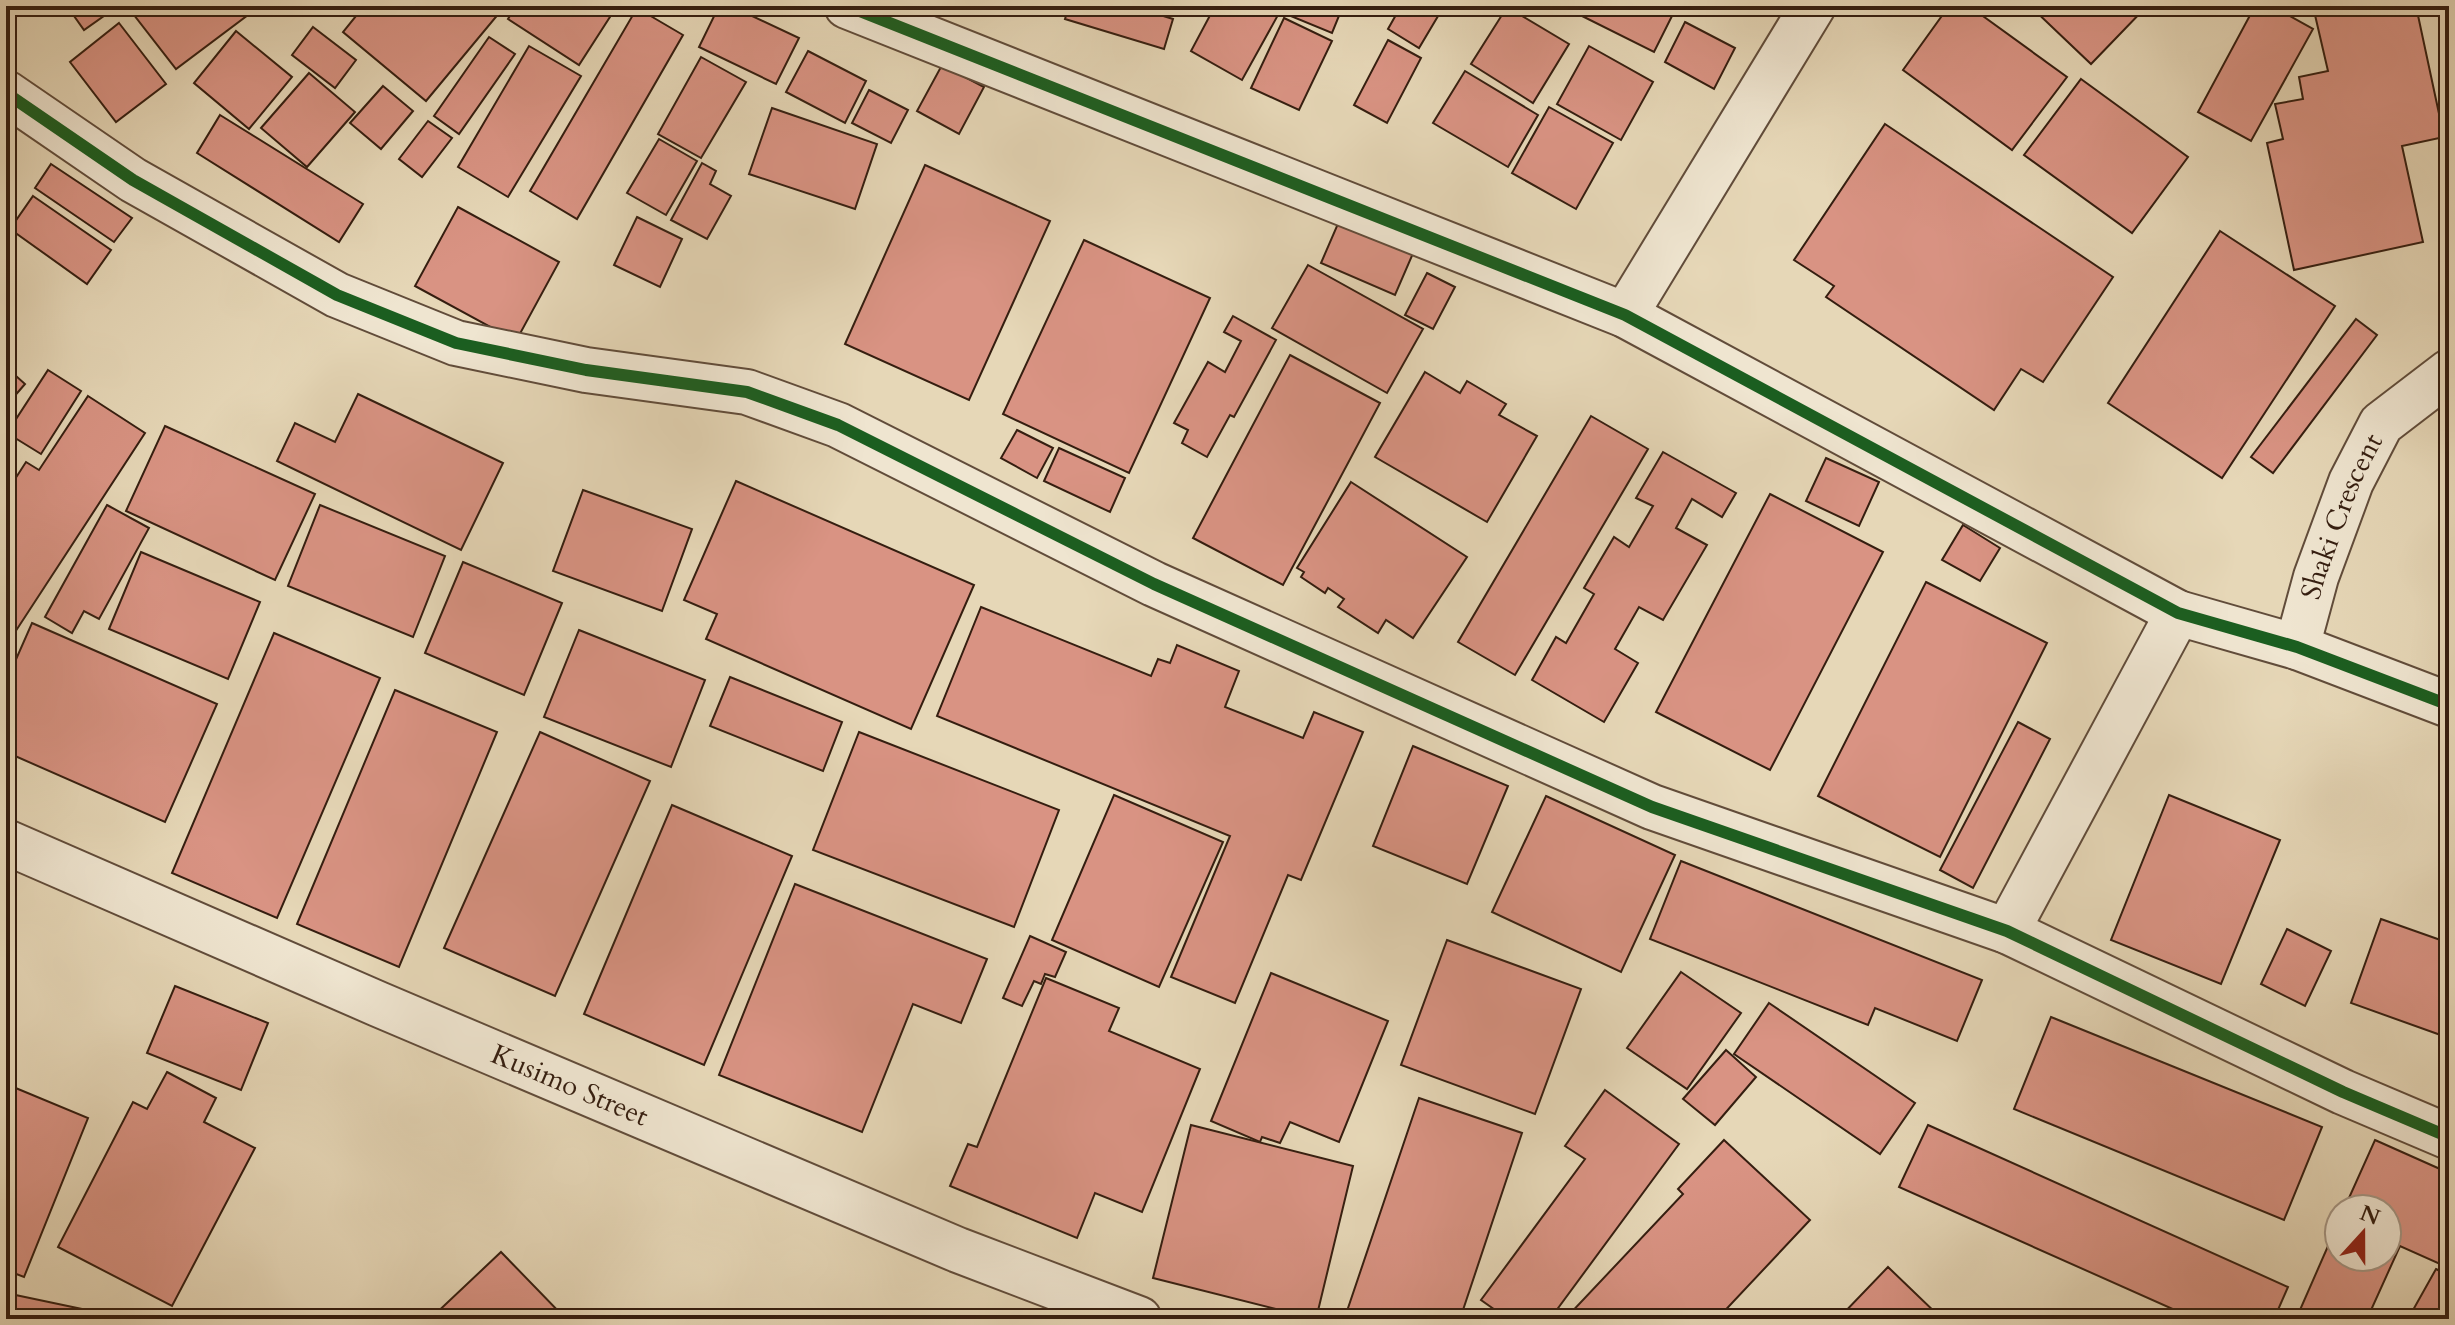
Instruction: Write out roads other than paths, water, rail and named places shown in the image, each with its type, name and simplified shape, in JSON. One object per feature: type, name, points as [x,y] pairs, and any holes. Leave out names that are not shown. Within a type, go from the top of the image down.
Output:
[{"type":"street","points":[[847,6],[1625,315],[2178,613],[2297,647],[2449,705]]},
{"type":"street","points":[[1625,315],[1813,6]]},
{"type":"street","points":[[6,93],[133,180],[337,295],[456,343],[586,370],[747,392],[838,425],[1154,584],[1652,807],[2007,931],[2343,1092],[2449,1137]]},
{"type":"street","name":"Shaki Crescent","points":[[2297,647],[2316,577],[2351,482],[2381,424],[2449,372]]},
{"type":"street","points":[[2007,931],[2178,613]]},
{"type":"street","name":"Kusimo Street","points":[[6,842],[349,992],[958,1250],[1139,1319]]}]
